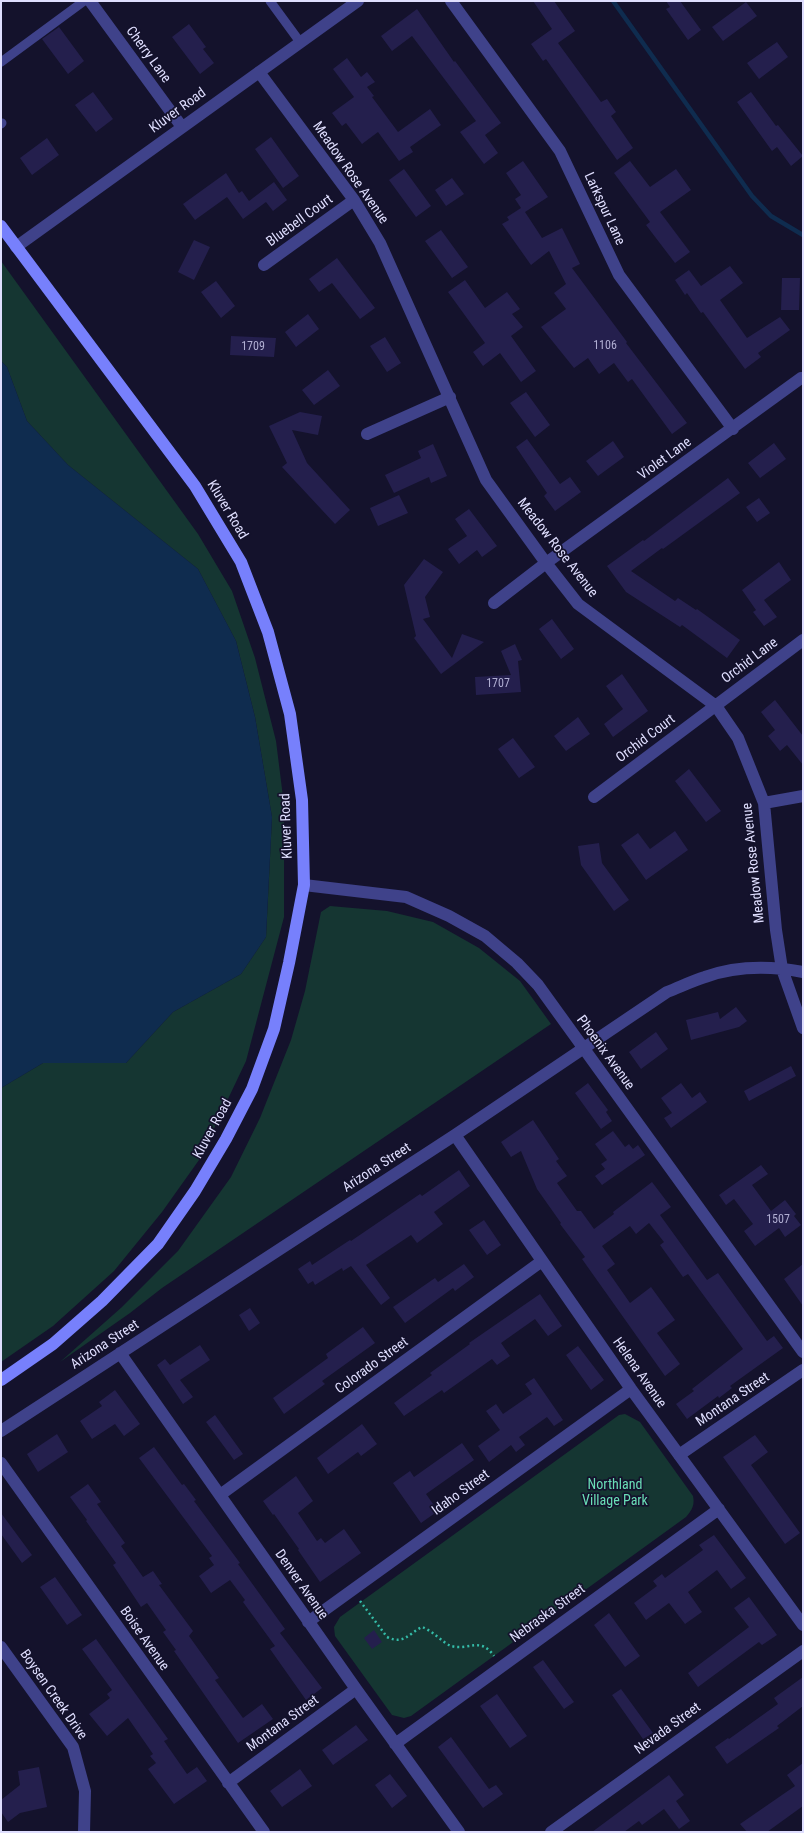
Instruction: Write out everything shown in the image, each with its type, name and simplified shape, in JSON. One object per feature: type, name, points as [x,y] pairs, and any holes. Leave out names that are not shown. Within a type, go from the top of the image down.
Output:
[{"type":"street","name":"Cherry Lane","points":[[90,1],[182,127]]},
{"type":"street","name":"Kluver Road","points":[[16,247],[358,1]]},
{"type":"street","name":"Larkspur Lane","points":[[451,1],[560,151],[619,275],[733,429]]},
{"type":"street","name":"Meadow Rose Avenue","points":[[259,72],[354,200],[380,243],[486,480],[546,563],[578,604],[716,706],[738,738],[756,778],[764,803],[776,930],[782,968],[803,1028]]},
{"type":"street","name":"Bluebell Court","points":[[264,265],[354,200]]},
{"type":"street","name":"Kluver Road","points":[[1,226],[195,486],[241,562],[268,632],[290,714],[302,800],[304,885],[289,963],[274,1029],[252,1089],[226,1139],[207,1171],[153,1249],[102,1301],[53,1344],[1,1380]]},
{"type":"street","name":"Violet Lane","points":[[494,603],[546,563],[733,429],[801,378]]},
{"type":"street","points":[[367,434],[450,397]]},
{"type":"street","name":"Orchid Lane","points":[[716,706],[803,640]]},
{"type":"street","name":"Orchid Court","points":[[594,797],[716,706]]},
{"type":"street","points":[[764,803],[803,796]]},
{"type":"street","name":"Phoenix Avenue","points":[[304,885],[406,897],[449,916],[485,936],[517,963],[538,985],[803,1352]]},
{"type":"street","name":"Arizona Street","points":[[1,1431],[455,1135],[667,992],[706,976],[750,968],[782,968],[803,972]]},
{"type":"street","name":"Helena Avenue","points":[[455,1135],[631,1389],[803,1625]]},
{"type":"street","name":"Colorado Street","points":[[220,1495],[542,1261]]},
{"type":"street","name":"Denver Avenue","points":[[120,1354],[308,1622],[459,1832]]},
{"type":"street","name":"Montana Street","points":[[679,1455],[803,1370]]},
{"type":"street","name":"Idaho Street","points":[[308,1622],[631,1389]]},
{"type":"street","name":"Boise Avenue","points":[[1,1463],[264,1832]]},
{"type":"street","name":"Nebraska Street","points":[[395,1744],[719,1510]]},
{"type":"street","name":"Boysen Creek Drive","points":[[1,1647],[72,1747],[85,1791],[84,1832]]},
{"type":"street","name":"Nevada Street","points":[[551,1832],[803,1650]]},
{"type":"street","name":"Montana Street","points":[[228,1782],[356,1689]]},
{"type":"lane","points":[[1,62],[84,1]]},
{"type":"lane","points":[[270,1],[300,42]]},
{"type":"path","points":[[360,1601],[387,1637],[393,1640],[403,1640],[422,1627],[431,1630],[450,1646],[459,1647],[478,1644],[485,1647],[495,1657]]},
{"type":"green space","points":[[1,261],[198,534],[232,591],[255,658],[276,741],[284,805],[284,917],[246,1061],[199,1160],[162,1212],[114,1271],[53,1326],[1,1362],[1,1088],[43,1063],[126,1063],[173,1012],[241,974],[266,937],[272,817],[255,717],[236,641],[198,569],[68,465],[27,421],[7,367],[1,361]]},
{"type":"green space","points":[[330,906],[387,911],[433,922],[479,948],[520,981],[551,1024],[162,1288],[130,1313],[60,1362],[122,1307],[178,1251],[231,1177],[260,1118],[291,1040],[305,991],[321,912]]},
{"type":"green space","name":"Northland Village Park","points":[[625,1414],[640,1422],[693,1496],[693,1505],[686,1517],[411,1716],[404,1718],[392,1715],[335,1636],[334,1627],[340,1617],[619,1415]]},
{"type":"water","points":[[1,361],[7,367],[27,421],[68,465],[198,569],[236,641],[255,717],[272,817],[266,937],[241,974],[173,1012],[126,1063],[43,1063],[1,1088]]},
{"type":"building","points":[[533,1],[554,1],[575,31],[558,43],[601,102],[607,99],[616,112],[611,116],[633,148],[617,160],[546,59],[543,61],[531,44],[552,29]]},
{"type":"building","points":[[666,1],[680,1],[701,30],[688,40],[666,9],[670,7]]},
{"type":"building","points":[[746,2],[757,16],[723,41],[712,27]]},
{"type":"building","points":[[417,9],[454,62],[455,61],[501,123],[485,135],[498,153],[484,164],[460,132],[476,121],[412,36],[392,51],[381,36]]},
{"type":"building","points":[[189,24],[206,47],[203,49],[214,63],[200,74],[172,37]]},
{"type":"building","points":[[59,27],[84,61],[68,74],[42,39]]},
{"type":"building","points":[[777,42],[788,57],[759,79],[747,63]]},
{"type":"building","points":[[347,58],[361,77],[367,72],[375,82],[367,87],[374,96],[372,97],[398,132],[430,109],[441,125],[410,147],[413,152],[399,161],[378,132],[362,144],[346,123],[342,126],[332,113],[354,97],[333,69]]},
{"type":"building","points":[[93,92],[113,119],[96,132],[75,105]]},
{"type":"building","points":[[751,92],[776,126],[778,125],[803,156],[791,166],[777,147],[772,151],[737,102]]},
{"type":"building","points":[[271,137],[299,176],[283,188],[255,149]]},
{"type":"building","points":[[47,138],[59,155],[32,175],[20,158]]},
{"type":"building","points":[[523,161],[548,197],[525,212],[542,238],[562,228],[580,264],[572,268],[627,342],[626,343],[687,423],[672,434],[632,379],[628,382],[614,363],[599,374],[588,358],[574,368],[541,327],[566,309],[554,293],[566,284],[549,251],[531,265],[502,224],[509,220],[507,217],[521,208],[515,199],[521,195],[506,173]]},
{"type":"building","points":[[630,161],[650,187],[676,169],[691,190],[660,212],[690,252],[675,263],[646,225],[650,222],[614,173]]},
{"type":"building","points":[[404,169],[431,206],[416,217],[389,180]]},
{"type":"building","points":[[226,173],[239,193],[242,191],[249,201],[274,182],[287,200],[273,211],[266,202],[243,219],[227,197],[195,220],[183,204]]},
{"type":"building","points":[[452,178],[464,194],[446,206],[435,190]]},
{"type":"building","points":[[441,230],[468,267],[452,278],[425,241]]},
{"type":"building","points":[[194,240],[210,247],[194,280],[178,272]]},
{"type":"building","points":[[337,258],[375,308],[360,319],[332,283],[319,292],[309,279]]},
{"type":"building","points":[[730,266],[743,283],[720,300],[747,338],[780,317],[790,330],[758,353],[761,357],[745,369],[703,312],[701,313],[687,293],[685,295],[675,280],[689,270],[701,286]]},
{"type":"building","points":[[782,278],[800,278],[799,310],[781,310]]},
{"type":"building","points":[[465,280],[485,308],[507,292],[520,309],[512,314],[523,327],[511,336],[536,371],[521,382],[500,353],[483,366],[473,352],[485,343],[448,292]]},
{"type":"building","points":[[216,281],[235,306],[221,318],[201,292]]},
{"type":"building","points":[[308,314],[319,329],[296,347],[285,332]]},
{"type":"building","points":[[231,336],[276,338],[274,357],[230,355]]},
{"type":"building","points":[[385,337],[401,363],[387,372],[370,346]]},
{"type":"building","points":[[328,370],[340,386],[314,405],[302,390]]},
{"type":"building","points":[[526,392],[550,425],[535,437],[510,403]]},
{"type":"building","points":[[300,412],[322,416],[318,435],[292,430],[307,463],[350,510],[335,524],[282,467],[287,463],[269,426]]},
{"type":"building","points":[[527,439],[560,484],[570,477],[581,492],[555,511],[544,496],[547,493],[516,447]]},
{"type":"building","points":[[613,441],[624,457],[598,476],[586,461]]},
{"type":"building","points":[[774,443],[786,459],[760,478],[748,463]]},
{"type":"building","points":[[433,444],[447,476],[431,483],[429,477],[394,493],[385,475],[421,458],[418,451]]},
{"type":"building","points":[[728,478],[740,493],[631,571],[675,601],[678,598],[696,610],[697,609],[740,640],[727,658],[682,625],[680,627],[626,592],[607,566],[643,540],[644,541]]},
{"type":"building","points":[[399,495],[408,513],[378,526],[370,508]]},
{"type":"building","points":[[759,498],[770,513],[757,522],[746,507]]},
{"type":"building","points":[[469,509],[497,546],[482,557],[477,550],[459,564],[448,549],[467,536],[455,519]]},
{"type":"building","points":[[424,559],[443,572],[425,597],[430,617],[423,619],[452,658],[462,634],[484,642],[441,674],[414,638],[416,636],[404,585]]},
{"type":"building","points":[[779,562],[791,580],[764,600],[777,617],[764,626],[753,612],[756,610],[742,590]]},
{"type":"building","points":[[552,619],[574,649],[561,659],[539,629]]},
{"type":"building","points":[[515,644],[522,660],[518,661],[521,692],[476,695],[475,677],[511,675],[501,651]]},
{"type":"building","points":[[622,674],[648,711],[613,737],[604,724],[623,709],[606,686]]},
{"type":"building","points":[[775,700],[803,736],[803,765],[787,745],[780,751],[768,736],[775,730],[761,712]]},
{"type":"building","points":[[578,717],[590,734],[566,751],[554,736]]},
{"type":"building","points":[[513,738],[535,767],[519,778],[498,749]]},
{"type":"building","points":[[689,769],[721,811],[706,822],[675,781]]},
{"type":"building","points":[[675,831],[688,850],[646,880],[621,845],[638,833],[650,849]]},
{"type":"building","points":[[599,843],[602,863],[629,900],[614,911],[581,865],[578,846]]},
{"type":"building","points":[[736,1007],[747,1021],[739,1027],[691,1040],[686,1020],[718,1012],[720,1019]]},
{"type":"building","points":[[656,1032],[668,1049],[641,1069],[629,1052]]},
{"type":"building","points":[[791,1066],[796,1076],[749,1101],[744,1091]]},
{"type":"building","points":[[588,1083],[608,1110],[606,1112],[612,1121],[601,1129],[575,1093]]},
{"type":"building","points":[[681,1083],[692,1098],[700,1092],[707,1102],[671,1128],[664,1118],[672,1113],[661,1098]]},
{"type":"building","points":[[533,1120],[559,1159],[556,1161],[567,1176],[557,1183],[577,1211],[581,1211],[594,1229],[614,1214],[613,1212],[652,1182],[671,1207],[660,1215],[707,1280],[718,1273],[767,1341],[774,1336],[783,1348],[730,1386],[732,1388],[719,1398],[718,1396],[687,1419],[676,1404],[694,1391],[692,1389],[743,1349],[688,1274],[683,1277],[660,1245],[664,1242],[649,1223],[636,1234],[630,1226],[602,1246],[615,1264],[607,1270],[630,1303],[651,1287],[675,1320],[657,1333],[680,1364],[665,1376],[582,1259],[585,1257],[560,1224],[561,1223],[537,1189],[521,1151],[511,1157],[501,1142]]},
{"type":"building","points":[[613,1131],[625,1147],[629,1144],[633,1149],[638,1145],[645,1155],[602,1185],[595,1176],[605,1169],[601,1164],[607,1160],[595,1144]]},
{"type":"building","points":[[761,1165],[768,1174],[752,1185],[771,1211],[785,1200],[796,1214],[794,1216],[801,1225],[785,1237],[779,1228],[755,1246],[744,1231],[753,1224],[734,1199],[726,1205],[719,1195]]},
{"type":"building","points":[[459,1170],[470,1186],[434,1212],[443,1224],[417,1243],[411,1235],[366,1265],[390,1298],[381,1305],[351,1266],[343,1271],[342,1268],[315,1285],[313,1281],[308,1284],[298,1269],[310,1261],[312,1265],[350,1240],[351,1241],[420,1194],[422,1196]]},
{"type":"building","points":[[484,1220],[501,1245],[487,1255],[469,1230]]},
{"type":"building","points":[[464,1264],[474,1277],[455,1291],[453,1288],[405,1323],[393,1307],[435,1278],[438,1282]]},
{"type":"building","points":[[803,1264],[803,1306],[784,1279]]},
{"type":"building","points":[[540,1294],[562,1326],[548,1336],[535,1319],[501,1343],[510,1356],[497,1365],[492,1359],[444,1393],[442,1390],[404,1416],[394,1403],[432,1375],[430,1373],[470,1344],[469,1343]]},
{"type":"building","points":[[250,1308],[260,1323],[249,1331],[239,1315]]},
{"type":"building","points":[[363,1327],[375,1343],[322,1381],[325,1384],[284,1414],[273,1398],[328,1358],[326,1354]]},
{"type":"building","points":[[200,1345],[210,1360],[180,1380],[193,1397],[183,1404],[157,1365],[165,1359],[170,1365]]},
{"type":"building","points":[[578,1346],[604,1380],[591,1390],[566,1355]]},
{"type":"building","points":[[534,1378],[563,1420],[554,1426],[547,1417],[519,1437],[525,1445],[516,1452],[511,1445],[489,1462],[478,1446],[500,1430],[486,1411],[496,1404],[503,1414],[532,1394],[525,1384]]},
{"type":"building","points":[[115,1390],[140,1424],[124,1436],[115,1424],[92,1439],[80,1421],[102,1406],[99,1402]]},
{"type":"building","points":[[215,1415],[243,1454],[234,1460],[206,1422]]},
{"type":"building","points":[[362,1424],[377,1444],[361,1456],[358,1452],[328,1474],[317,1458]]},
{"type":"building","points":[[57,1434],[68,1452],[38,1472],[27,1454]]},
{"type":"building","points":[[755,1435],[768,1452],[751,1465],[800,1533],[785,1544],[723,1457]]},
{"type":"building","points":[[462,1443],[474,1460],[426,1494],[438,1511],[421,1523],[393,1483],[410,1471],[414,1477]]},
{"type":"building","points":[[154,1447],[182,1485],[184,1484],[196,1500],[194,1501],[240,1563],[238,1564],[285,1629],[280,1633],[322,1688],[306,1700],[270,1649],[275,1646],[243,1602],[245,1600],[230,1580],[211,1593],[199,1576],[214,1565],[209,1558],[212,1556],[139,1458]]},
{"type":"building","points":[[296,1476],[313,1501],[298,1513],[317,1541],[321,1538],[325,1543],[344,1529],[361,1553],[320,1582],[298,1550],[299,1549],[263,1501]]},
{"type":"building","points":[[88,1484],[101,1502],[97,1504],[125,1543],[121,1546],[143,1577],[153,1571],[162,1584],[159,1585],[193,1631],[189,1636],[219,1678],[215,1680],[243,1718],[262,1704],[273,1719],[238,1743],[174,1651],[176,1650],[163,1632],[166,1630],[147,1603],[141,1607],[113,1565],[116,1563],[70,1497]]},
{"type":"building","points":[[1,1513],[32,1555],[22,1563],[1,1534]]},
{"type":"building","points":[[714,1535],[746,1578],[731,1589],[717,1570],[688,1592],[702,1612],[685,1624],[669,1603],[646,1620],[634,1603],[657,1586],[653,1581],[662,1574],[665,1578],[703,1550],[699,1545]]},
{"type":"building","points":[[55,1577],[82,1615],[67,1625],[40,1587]]},
{"type":"building","points":[[749,1597],[777,1635],[762,1645],[759,1642],[698,1687],[688,1673],[749,1627],[734,1608]]},
{"type":"building","points":[[609,1613],[640,1656],[625,1667],[594,1625]]},
{"type":"building","points":[[374,1630],[382,1642],[372,1649],[364,1638]]},
{"type":"building","points":[[96,1639],[168,1739],[164,1741],[187,1774],[197,1767],[207,1781],[174,1804],[148,1769],[156,1763],[150,1756],[153,1754],[128,1718],[107,1736],[89,1714],[110,1698],[107,1694],[112,1690],[82,1649]]},
{"type":"building","points":[[543,1660],[574,1702],[564,1709],[533,1667]]},
{"type":"building","points":[[803,1677],[803,1706],[777,1726],[779,1728],[727,1764],[715,1747],[728,1738],[729,1739],[778,1704],[774,1698]]},
{"type":"building","points":[[621,1689],[653,1733],[643,1739],[612,1695]]},
{"type":"building","points":[[497,1694],[527,1736],[510,1748],[480,1706]]},
{"type":"building","points":[[356,1725],[368,1740],[333,1765],[322,1750]]},
{"type":"building","points":[[451,1737],[489,1789],[496,1785],[503,1794],[483,1808],[438,1747]]},
{"type":"building","points":[[803,1763],[803,1806],[767,1832],[747,1832],[740,1824],[795,1786],[787,1775]]},
{"type":"building","points":[[39,1767],[47,1807],[20,1813],[8,1822],[1,1812],[1,1800],[20,1785],[18,1771]]},
{"type":"building","points":[[300,1769],[312,1786],[282,1807],[270,1791]]},
{"type":"building","points":[[390,1774],[407,1796],[392,1808],[375,1785]]},
{"type":"building","points":[[669,1775],[684,1795],[676,1801],[690,1821],[679,1829],[664,1809],[642,1825],[639,1821],[624,1832],[592,1832]]},
{"type":"waterway","points":[[613,1],[752,196],[771,216],[803,235]]}]
